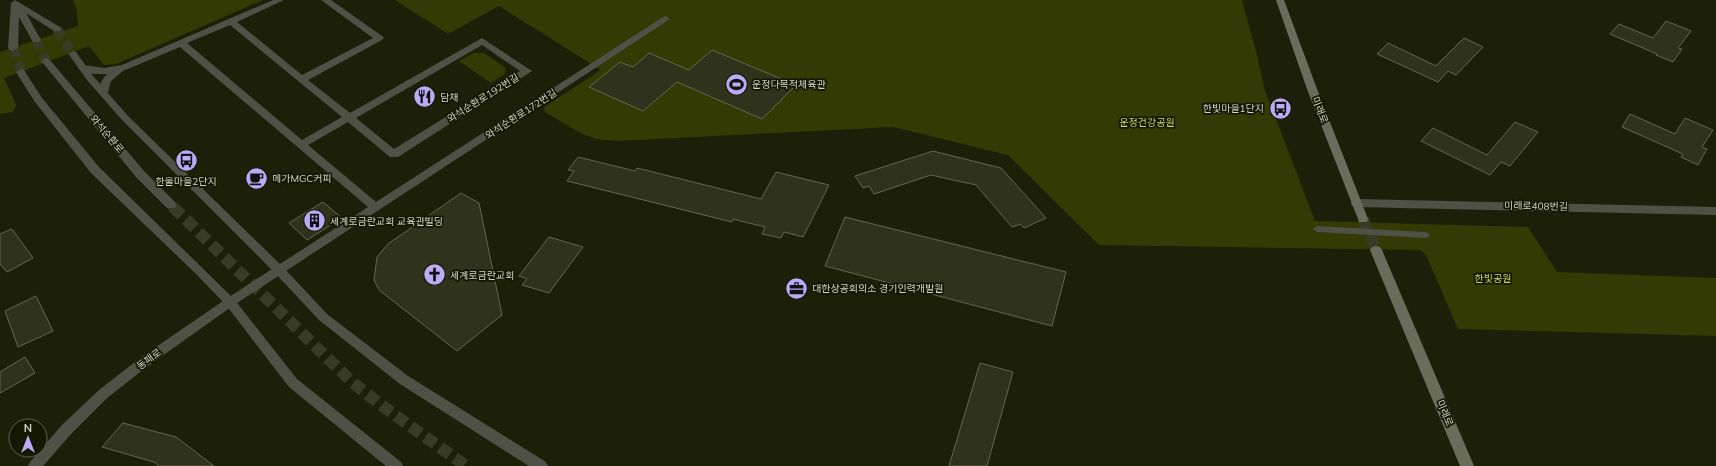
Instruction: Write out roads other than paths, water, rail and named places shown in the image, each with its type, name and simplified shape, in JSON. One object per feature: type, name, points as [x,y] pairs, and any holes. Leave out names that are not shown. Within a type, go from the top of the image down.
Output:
[{"type":"main road","name":"미래로","points":[[1280,0],[1312,89],[1362,219]]},
{"type":"main road","name":"미래로","points":[[1376,250],[1467,466]]},
{"type":"street","points":[[103,92],[103,84],[111,75],[125,67],[280,0]]},
{"type":"street","points":[[302,79],[379,38],[325,0]]},
{"type":"street","points":[[14,1],[56,29]]},
{"type":"street","points":[[14,1],[36,40]]},
{"type":"street","points":[[13,48],[14,1]]},
{"type":"street","name":"와석순환로172번길","points":[[280,271],[666,19]]},
{"type":"street","name":"와석순환로192번길","points":[[230,21],[349,117],[394,154],[527,71],[482,41],[349,117],[301,145]]},
{"type":"street","points":[[180,42],[376,208]]},
{"type":"street","points":[[73,54],[125,118],[280,271],[323,317],[404,380],[541,466]]},
{"type":"street","name":"와석순환로","points":[[46,61],[140,174],[171,205]]},
{"type":"street","points":[[84,68],[95,72],[109,72],[125,67]]},
{"type":"street","points":[[21,72],[38,100],[95,170],[199,270],[230,302],[294,383],[396,466]]},
{"type":"street","name":"미래로408번길","points":[[1356,203],[1716,211]]},
{"type":"street","points":[[1317,229],[1425,235]]},
{"type":"street","name":"동패로","points":[[35,466],[66,430],[103,394],[144,362],[230,302],[280,271]]},
{"type":"tunnel","points":[[57,29],[73,54]]},
{"type":"tunnel","points":[[36,40],[46,61]]},
{"type":"tunnel","points":[[13,48],[21,72]]},
{"type":"tunnel","points":[[173,207],[352,382],[385,408],[466,466]]},
{"type":"tunnel","points":[[1363,219],[1376,250]]},
{"type":"place","name":"운정다목적체육관","points":[[736,84]]},
{"type":"place","name":"담채","points":[[424,97]]},
{"type":"place","name":"한빛마을1단지","points":[[1280,108]]},
{"type":"place","name":"한울마을2단지","points":[[186,161]]},
{"type":"place","name":"메가MGC커피","points":[[256,178]]},
{"type":"place","name":"세계로금란교회 교육관빌딩","points":[[315,221]]},
{"type":"place","name":"세계로금란교회","points":[[434,275]]},
{"type":"place","name":"대한상공회의소 경기인력개발원","points":[[797,288]]},
{"type":"park label","name":"운정건강공원","points":[[1147,122]]},
{"type":"park label","name":"한빛공원","points":[[1493,278]]}]
